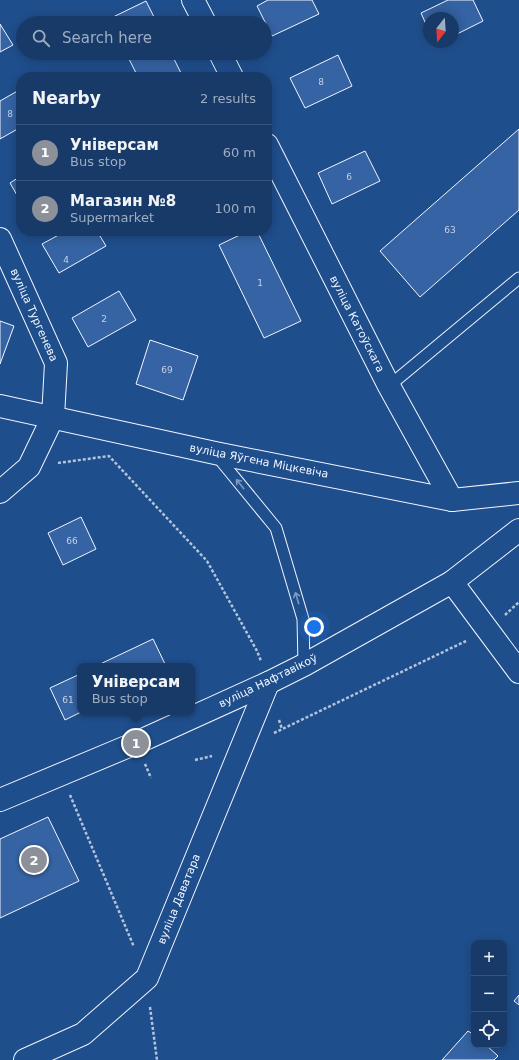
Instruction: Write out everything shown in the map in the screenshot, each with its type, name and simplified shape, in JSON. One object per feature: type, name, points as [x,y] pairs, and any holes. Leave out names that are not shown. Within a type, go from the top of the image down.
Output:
[{"type":"street","points":[[193,0],[201,16]]},
{"type":"street","points":[[224,60],[230,72]]},
{"type":"street","name":"вуліца Катоўскага","points":[[272,155],[389,386],[452,500]]},
{"type":"street","name":"вуліца Тургенева","points":[[0,238],[56,363],[53,417]]},
{"type":"street","name":"вуліца Яўгена Міцкевіча","points":[[0,406],[216,454],[452,500],[519,493]]},
{"type":"street","points":[[0,492],[29,467],[53,417]]},
{"type":"street","name":"вуліца Нафтавікоў","points":[[0,800],[136,743],[268,683],[452,582],[519,530]]},
{"type":"street","points":[[452,582],[519,672]]},
{"type":"street","name":"вуліца Даватара","points":[[25,1060],[83,1034],[147,978],[268,683]]},
{"type":"lane","points":[[389,386],[519,278]]},
{"type":"lane","points":[[216,454],[276,528],[303,619],[304,664]]},
{"type":"path","points":[[29,467],[109,456],[207,562],[257,651],[282,729],[488,631],[519,602]]},
{"type":"path","points":[[61,774],[147,978],[157,1060]]},
{"type":"building","points":[[268,0],[312,0],[319,14],[272,36],[272,16],[262,16],[257,6]]},
{"type":"building","points":[[448,0],[473,0],[483,21],[459,33],[459,12],[423,12]]},
{"type":"building","points":[[146,1],[154,16],[115,16]]},
{"type":"building","points":[[0,24],[13,45],[0,52]]},
{"type":"building","points":[[338,55],[352,86],[305,108],[290,78]]},
{"type":"building","points":[[130,60],[174,60],[180,72],[136,72]]},
{"type":"building","points":[[16,92],[16,130],[0,139],[0,101]]},
{"type":"building","points":[[519,129],[519,210],[420,297],[380,251]]},
{"type":"building","points":[[365,151],[380,181],[332,204],[318,173]]},
{"type":"building","points":[[16,179],[16,193],[10,183]]},
{"type":"building","points":[[57,236],[100,236],[106,246],[59,273],[42,244]]},
{"type":"building","points":[[238,236],[259,236],[301,321],[264,338],[219,245]]},
{"type":"building","points":[[119,291],[136,320],[88,347],[72,318]]},
{"type":"building","points":[[0,321],[14,326],[0,364]]},
{"type":"building","points":[[150,340],[198,356],[183,400],[136,384]]},
{"type":"building","points":[[81,517],[96,549],[63,565],[48,533]]},
{"type":"building","points":[[153,639],[165,663],[102,663]]},
{"type":"building","points":[[77,675],[77,714],[65,720],[50,688]]},
{"type":"building","points":[[48,817],[79,881],[0,918],[0,839]]},
{"type":"building","points":[[519,995],[519,1005],[514,1001]]},
{"type":"building","points":[[468,1031],[471,1033],[471,1048],[489,1048],[498,1056],[494,1060],[442,1060]]},
{"type":"place","name":"Універсам","points":[[136,743]]},
{"type":"place","name":"Магазин №8","points":[[34,860]]}]
